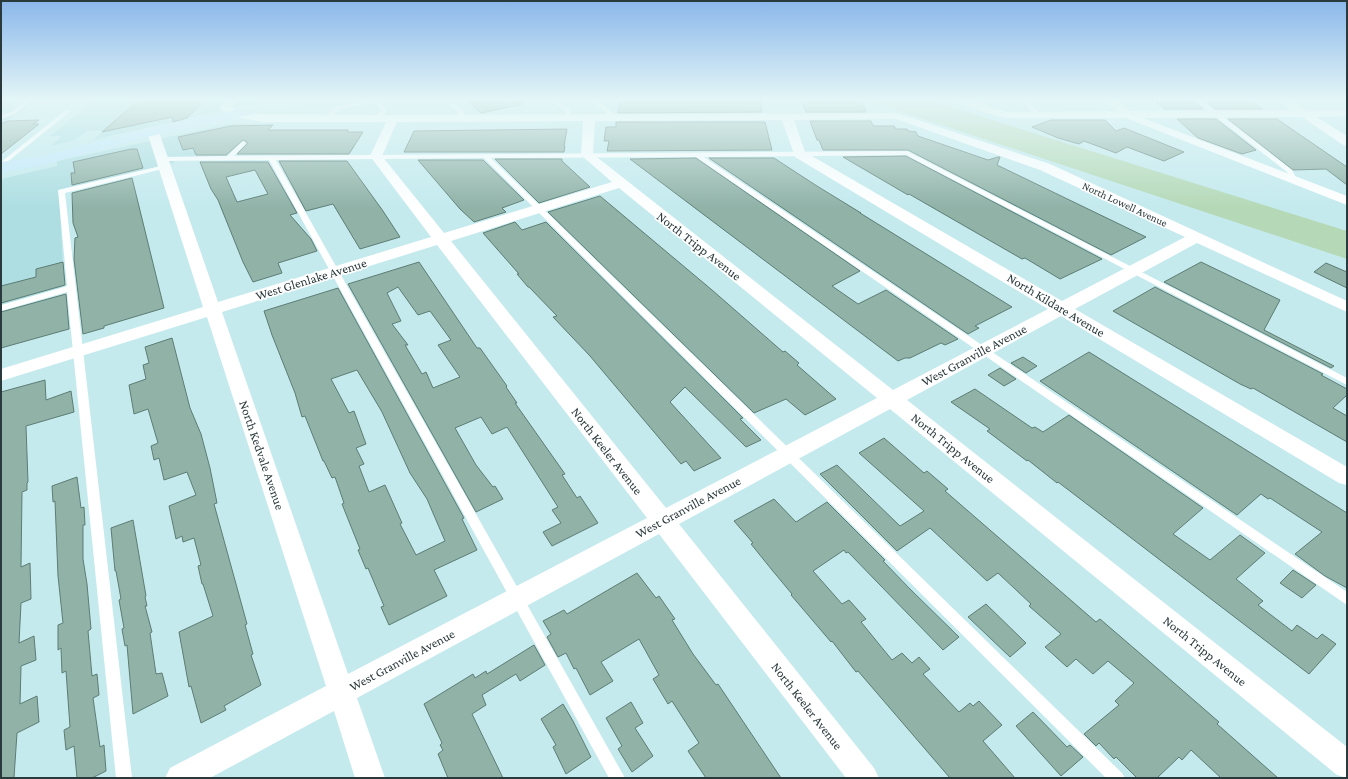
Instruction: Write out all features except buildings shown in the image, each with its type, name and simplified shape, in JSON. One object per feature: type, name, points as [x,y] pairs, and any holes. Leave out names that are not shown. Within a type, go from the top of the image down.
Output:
[{"type":"main road","points":[[1,166],[19,166],[66,156],[111,142],[139,135]]},
{"type":"street","name":"North Kedvale Avenue","points":[[154,135],[370,778]]},
{"type":"street","points":[[376,156],[385,135]]},
{"type":"street","points":[[587,155],[588,135]]},
{"type":"street","points":[[793,135],[799,154]]},
{"type":"street","name":"North Lowell Avenue","points":[[953,135],[1045,167],[1347,307]]},
{"type":"street","points":[[1180,135],[1347,201]]},
{"type":"street","points":[[1337,135],[1347,142]]},
{"type":"street","name":"North Kildare Avenue","points":[[799,154],[1347,477]]},
{"type":"street","name":"North Tripp Avenue","points":[[587,155],[1347,765]]},
{"type":"street","name":"North Keeler Avenue","points":[[376,156],[864,778]]},
{"type":"street","name":"West Glenlake Avenue","points":[[1,375],[621,183]]},
{"type":"street","name":"West Granville Avenue","points":[[180,778],[1197,237]]},
{"type":"lane","points":[[1,166],[38,135]]},
{"type":"lane","points":[[1242,135],[1290,171],[1294,181]]},
{"type":"lane","points":[[229,158],[243,143]]},
{"type":"lane","points":[[124,778],[61,192],[163,163],[229,158],[907,153],[1347,382]]},
{"type":"lane","points":[[696,154],[982,351],[1347,599]]},
{"type":"lane","points":[[485,156],[1117,778]]},
{"type":"lane","points":[[271,158],[617,778]]},
{"type":"lane","points":[[1,308],[71,288]]},
{"type":"shaded area","points":[[81,135],[75,140],[51,146],[62,136],[50,136]]},
{"type":"shaded area","points":[[98,135],[113,135],[93,140]]},
{"type":"shaded area","points":[[176,135],[247,135],[228,156],[174,158],[174,163],[59,190],[64,288],[1,306],[1,181],[5,178],[57,166],[57,161]]},
{"type":"green space","points":[[973,135],[1041,135],[1347,231],[1347,259]]}]
